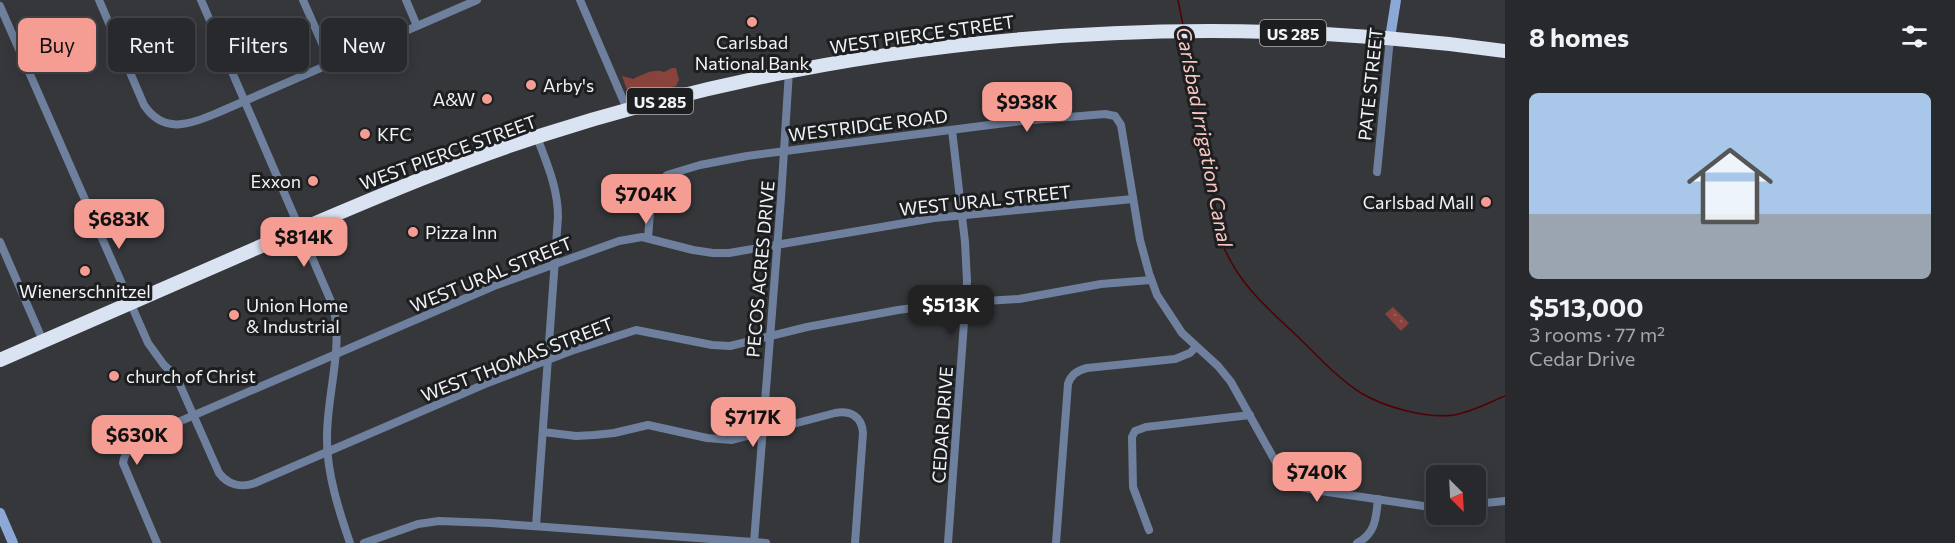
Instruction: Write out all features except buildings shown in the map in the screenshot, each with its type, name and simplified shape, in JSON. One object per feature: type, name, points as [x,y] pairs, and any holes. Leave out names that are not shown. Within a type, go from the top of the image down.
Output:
[{"type":"highway","name":"WEST PIERCE STREET","points":[[0,360],[404,185],[537,137],[627,109],[789,71],[950,45],[1097,33],[1195,31],[1313,33],[1390,38],[1505,51]]},
{"type":"street","points":[[99,0],[144,105],[159,120],[170,124],[187,124],[321,68]]},
{"type":"street","points":[[201,0],[333,306],[336,325],[327,440],[331,474],[350,543]]},
{"type":"street","points":[[303,0],[321,41]]},
{"type":"street","points":[[405,0],[417,26]]},
{"type":"street","points":[[407,30],[477,0]]},
{"type":"street","points":[[580,0],[627,109]]},
{"type":"street","name":"PATE STREET","points":[[1377,172],[1396,0]]},
{"type":"street","points":[[0,6],[148,343],[159,360],[176,376],[195,416]]},
{"type":"street","name":"PECOS ACRES DRIVE","points":[[754,542],[789,71]]},
{"type":"street","name":"WESTRIDGE ROAD","points":[[648,238],[652,196],[658,184],[668,175],[729,158],[1066,116],[1105,114],[1115,116],[1121,125],[1140,240],[1151,279],[1170,317],[1196,347],[1225,374],[1288,484],[1426,506]]},
{"type":"street","name":"CEDAR DRIVE","points":[[948,543],[967,303],[966,258],[951,130]]},
{"type":"street","points":[[536,526],[558,202],[537,137]]},
{"type":"street","name":"WEST URAL STREET","points":[[157,543],[126,474],[123,459],[128,450],[140,440],[494,286],[619,241],[635,237],[648,238],[693,250],[720,254],[934,218],[1133,199]]},
{"type":"street","points":[[0,242],[43,341]]},
{"type":"street","name":"WEST THOMAS STREET","points":[[195,416],[223,478],[241,486],[260,481],[548,359],[636,330],[723,347],[829,322],[930,305],[1019,299],[1101,284],[1151,279]]},
{"type":"street","points":[[1056,543],[1068,384],[1072,376],[1077,371],[1087,368],[1183,357],[1196,347]]},
{"type":"street","points":[[543,432],[594,435],[648,425],[707,438],[732,440],[842,412],[851,413],[860,419],[863,444],[855,543]]},
{"type":"street","points":[[1149,530],[1133,487],[1132,437],[1135,431],[1146,427],[1250,416]]},
{"type":"street","points":[[1357,543],[1371,532],[1378,499]]},
{"type":"street","points":[[1486,503],[1505,501]]},
{"type":"street","points":[[0,513],[12,543]]},
{"type":"street","points":[[363,543],[427,522],[457,521],[766,543]]},
{"type":"shaded area","points":[[676,68],[679,80],[676,86],[634,97],[629,95],[622,76],[633,79],[648,72],[664,72]]},
{"type":"shaded area","points":[[1393,307],[1409,323],[1401,331],[1385,314]]},
{"type":"waterway","name":"Carlsbad Irrigation Canal","points":[[1178,0],[1183,25]]},
{"type":"waterway","name":"Carlsbad Irrigation Canal","points":[[1185,38],[1222,243],[1236,270],[1253,293],[1327,366],[1361,393],[1381,403],[1406,411],[1443,416],[1467,412],[1505,396]]},
{"type":"place","name":"Carlsbad National Bank","points":[[752,22]]},
{"type":"place","name":"Arby's","points":[[531,85]]},
{"type":"place","name":"A&W","points":[[487,99]]},
{"type":"place","name":"KFC","points":[[365,134]]},
{"type":"place","name":"Exxon","points":[[313,181]]},
{"type":"place","name":"Carlsbad Mall","points":[[1486,202]]},
{"type":"place","name":"Pizza Inn","points":[[413,232]]},
{"type":"place","name":"Wienerschnitzel","points":[[85,271]]},
{"type":"place","name":"Union Home & Industrial","points":[[234,315]]},
{"type":"place","name":"church of Christ","points":[[114,376]]}]
